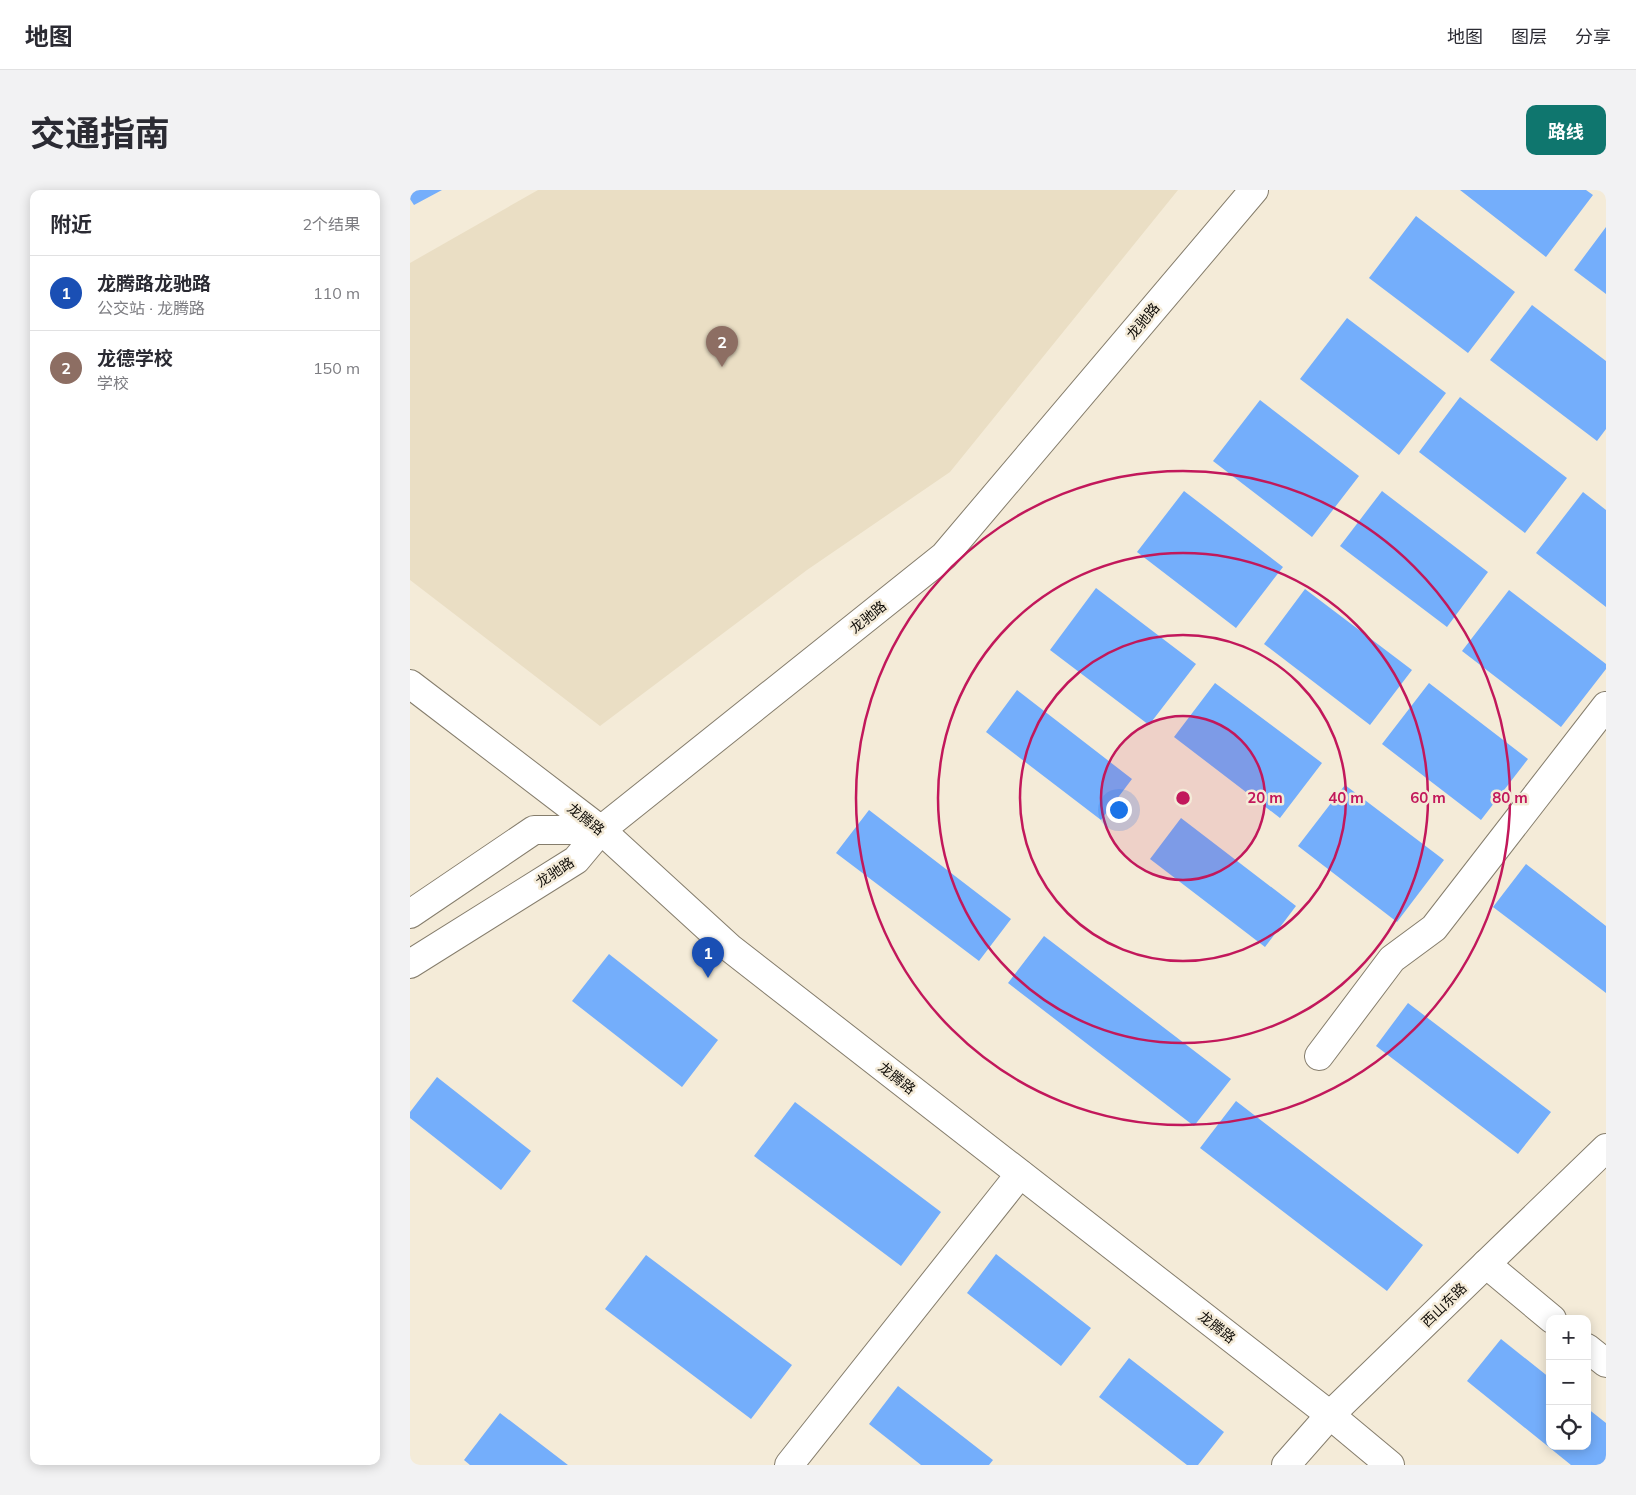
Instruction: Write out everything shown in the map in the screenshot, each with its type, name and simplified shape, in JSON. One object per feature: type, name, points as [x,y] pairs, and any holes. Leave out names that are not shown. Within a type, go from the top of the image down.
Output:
[{"type":"street","name":"龙驰路","points":[[410,964],[576,860],[601,830],[944,556],[1254,190]]},
{"type":"street","name":"龙腾路","points":[[410,684],[601,830],[730,948],[1330,1415],[1390,1465]]},
{"type":"street","points":[[1319,1056],[1392,959],[1434,928],[1606,706]]},
{"type":"street","points":[[410,914],[534,830],[601,830]]},
{"type":"street","name":"西山东路","points":[[1286,1465],[1330,1415],[1606,1148]]},
{"type":"street","points":[[789,1465],[1020,1174]]},
{"type":"street","points":[[1486,1264],[1547,1315]]},
{"type":"street","points":[[1591,1351],[1606,1363]]},
{"type":"shaded area","points":[[538,190],[1178,190],[950,472],[807,570],[600,726],[410,580],[410,263]]},
{"type":"building","points":[[410,190],[442,190],[414,205],[410,199]]},
{"type":"building","points":[[1460,190],[1586,190],[1593,195],[1546,257]]},
{"type":"building","points":[[1416,216],[1515,292],[1468,353],[1369,278]]},
{"type":"building","points":[[1606,227],[1606,294],[1574,270]]},
{"type":"building","points":[[1532,305],[1606,361],[1606,429],[1597,441],[1490,360]]},
{"type":"building","points":[[1347,318],[1446,393],[1399,455],[1300,379]]},
{"type":"building","points":[[1460,397],[1567,478],[1525,533],[1419,452]]},
{"type":"building","points":[[1260,400],[1359,476],[1312,537],[1213,461]]},
{"type":"building","points":[[1184,491],[1283,567],[1236,628],[1137,552]]},
{"type":"building","points":[[1382,491],[1488,572],[1447,627],[1340,546]]},
{"type":"building","points":[[1583,492],[1606,510],[1606,607],[1536,553]]},
{"type":"building","points":[[1096,588],[1196,664],[1149,725],[1050,650]]},
{"type":"building","points":[[1305,589],[1412,670],[1370,725],[1264,644]]},
{"type":"building","points":[[1509,590],[1606,664],[1606,669],[1561,727],[1462,651]]},
{"type":"building","points":[[1215,683],[1322,763],[1280,818],[1174,737]]},
{"type":"building","points":[[1429,683],[1528,759],[1481,820],[1382,744]]},
{"type":"building","points":[[1017,690],[1132,779],[1101,820],[986,732]]},
{"type":"building","points":[[1345,785],[1444,860],[1397,922],[1298,846]]},
{"type":"building","points":[[869,810],[1011,919],[979,961],[836,853]]},
{"type":"building","points":[[1181,818],[1296,906],[1265,947],[1150,859]]},
{"type":"building","points":[[1526,864],[1606,926],[1606,993],[1493,907]]},
{"type":"building","points":[[1044,936],[1231,1079],[1194,1126],[1008,983]]},
{"type":"building","points":[[609,954],[718,1040],[682,1087],[572,1001]]},
{"type":"building","points":[[1408,1003],[1551,1112],[1518,1154],[1376,1046]]},
{"type":"building","points":[[437,1077],[531,1151],[501,1190],[410,1118],[410,1112]]},
{"type":"building","points":[[1236,1101],[1423,1245],[1387,1291],[1200,1148]]},
{"type":"building","points":[[795,1102],[941,1212],[901,1266],[754,1156]]},
{"type":"building","points":[[996,1254],[1091,1328],[1061,1366],[967,1293]]},
{"type":"building","points":[[646,1255],[792,1365],[751,1419],[605,1309]]},
{"type":"building","points":[[1501,1339],[1546,1375],[1546,1445],[1467,1381]]},
{"type":"building","points":[[1129,1358],[1224,1432],[1198,1465],[1187,1465],[1099,1397]]},
{"type":"building","points":[[898,1386],[993,1460],[989,1465],[921,1465],[869,1424]]},
{"type":"building","points":[[1591,1411],[1606,1423],[1606,1465],[1571,1465],[1552,1450],[1591,1450]]},
{"type":"building","points":[[500,1413],[568,1465],[470,1465],[464,1460]]},
{"type":"place","name":"龙德学校","points":[[722,367]]},
{"type":"place","name":"龙腾路龙驰路","points":[[708,978]]}]
